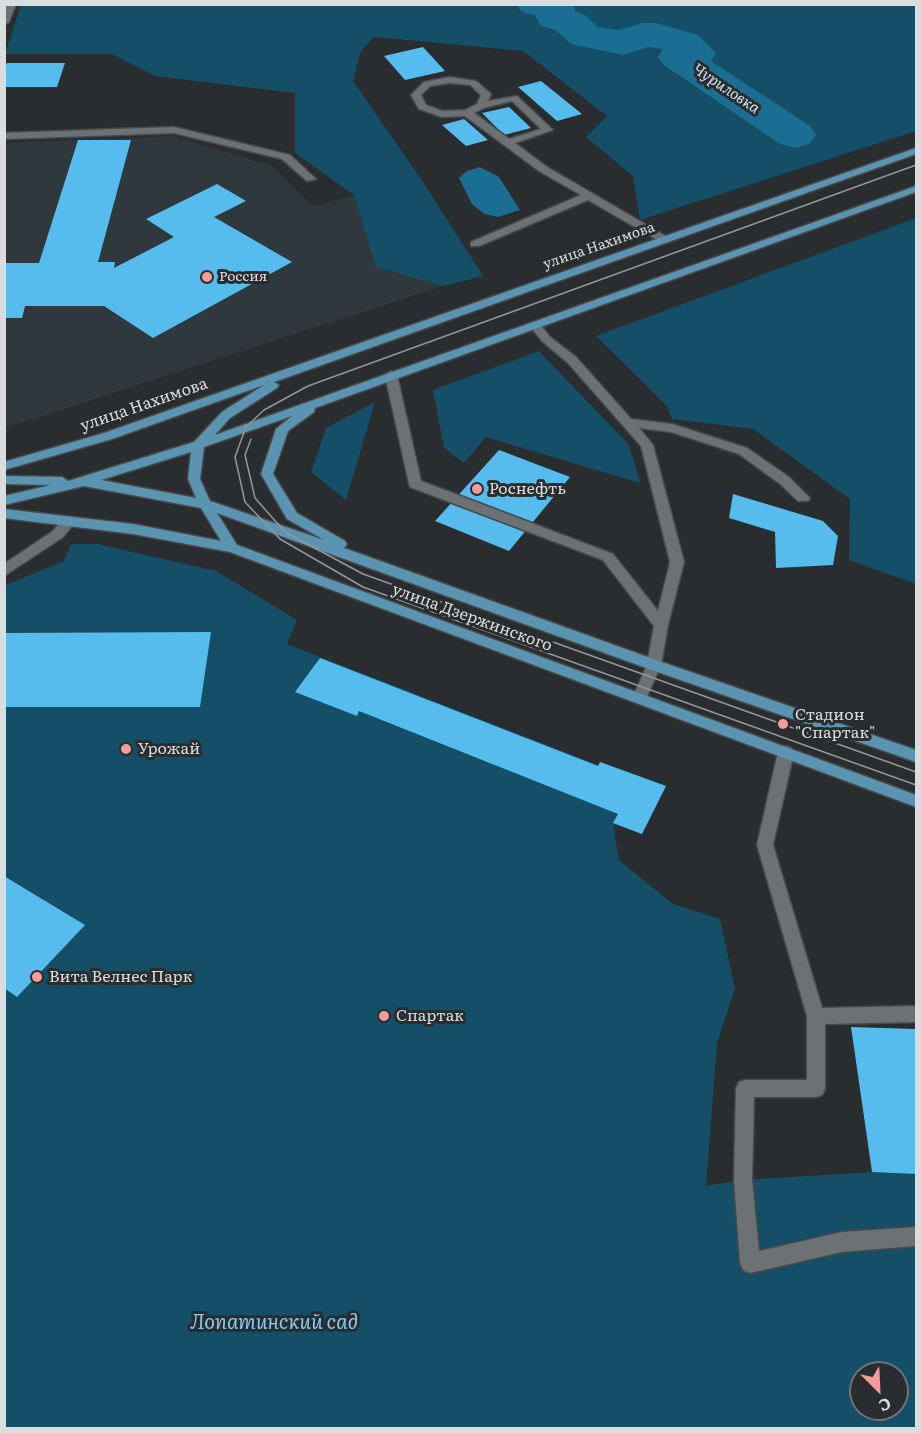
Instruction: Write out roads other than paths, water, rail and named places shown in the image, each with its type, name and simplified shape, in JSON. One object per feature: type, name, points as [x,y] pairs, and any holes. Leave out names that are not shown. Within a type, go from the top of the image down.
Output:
[{"type":"main road","name":"улица Нахимова","points":[[4,466],[108,436],[916,152]]},
{"type":"main road","name":"улица Нахимова","points":[[4,501],[82,482],[198,445],[916,189]]},
{"type":"main road","name":"улица Нахимова","points":[[198,445],[226,415],[293,372]]},
{"type":"main road","name":"улица Нахимова","points":[[324,399],[282,429],[267,474],[292,516],[391,569]]},
{"type":"main road","points":[[198,445],[194,479],[205,504],[232,548]]},
{"type":"main road","name":"улица Дзержинского","points":[[4,480],[82,482],[205,504],[916,756]]},
{"type":"main road","name":"улица Дзержинского","points":[[4,513],[133,529],[232,548],[916,801]]},
{"type":"street","points":[[4,22],[12,4]]},
{"type":"street","points":[[481,106],[486,94],[473,83],[450,80],[427,84],[416,95],[422,107],[442,114],[467,112],[514,98],[548,130],[506,143]]},
{"type":"street","points":[[467,112],[543,169],[665,240]]},
{"type":"street","points":[[4,135],[174,130],[286,157],[311,180]]},
{"type":"street","points":[[475,244],[590,195]]},
{"type":"street","points":[[535,324],[546,339],[572,360],[647,445],[677,562],[661,625],[654,665],[640,697]]},
{"type":"street","points":[[391,375],[415,484],[608,557],[661,625]]},
{"type":"street","points":[[626,422],[672,428],[743,451],[784,480],[803,498]]},
{"type":"street","points":[[4,571],[58,534],[69,521]]},
{"type":"street","points":[[786,752],[765,845],[816,1016],[816,1089],[745,1088],[743,1180],[750,1263],[842,1242],[916,1237]]},
{"type":"street","points":[[816,1016],[916,1014]]},
{"type":"waterway","name":"Чуриловка","points":[[535,4],[557,7],[554,17],[571,23],[585,36],[623,43],[643,35],[656,35],[684,43],[696,53],[678,57],[795,135]]},
{"type":"tram line","points":[[916,165],[308,386],[264,410],[246,427],[235,457],[245,502],[280,539],[363,587],[916,785]]},
{"type":"tram line","points":[[251,439],[245,455],[255,498],[285,532],[363,574],[916,772]]},
{"type":"place","name":"Россия","points":[[207,277]]},
{"type":"place","name":"Роснефть","points":[[477,489]]},
{"type":"place","name":"Стадион \"Спартак\"","points":[[783,724]]},
{"type":"place","name":"Урожай","points":[[126,749]]},
{"type":"place","name":"Вита Велнес Парк","points":[[37,977]]},
{"type":"place","name":"Спартак","points":[[384,1016]]},
{"type":"park label","name":"Лопатинский сад","points":[[274,1323]]}]
